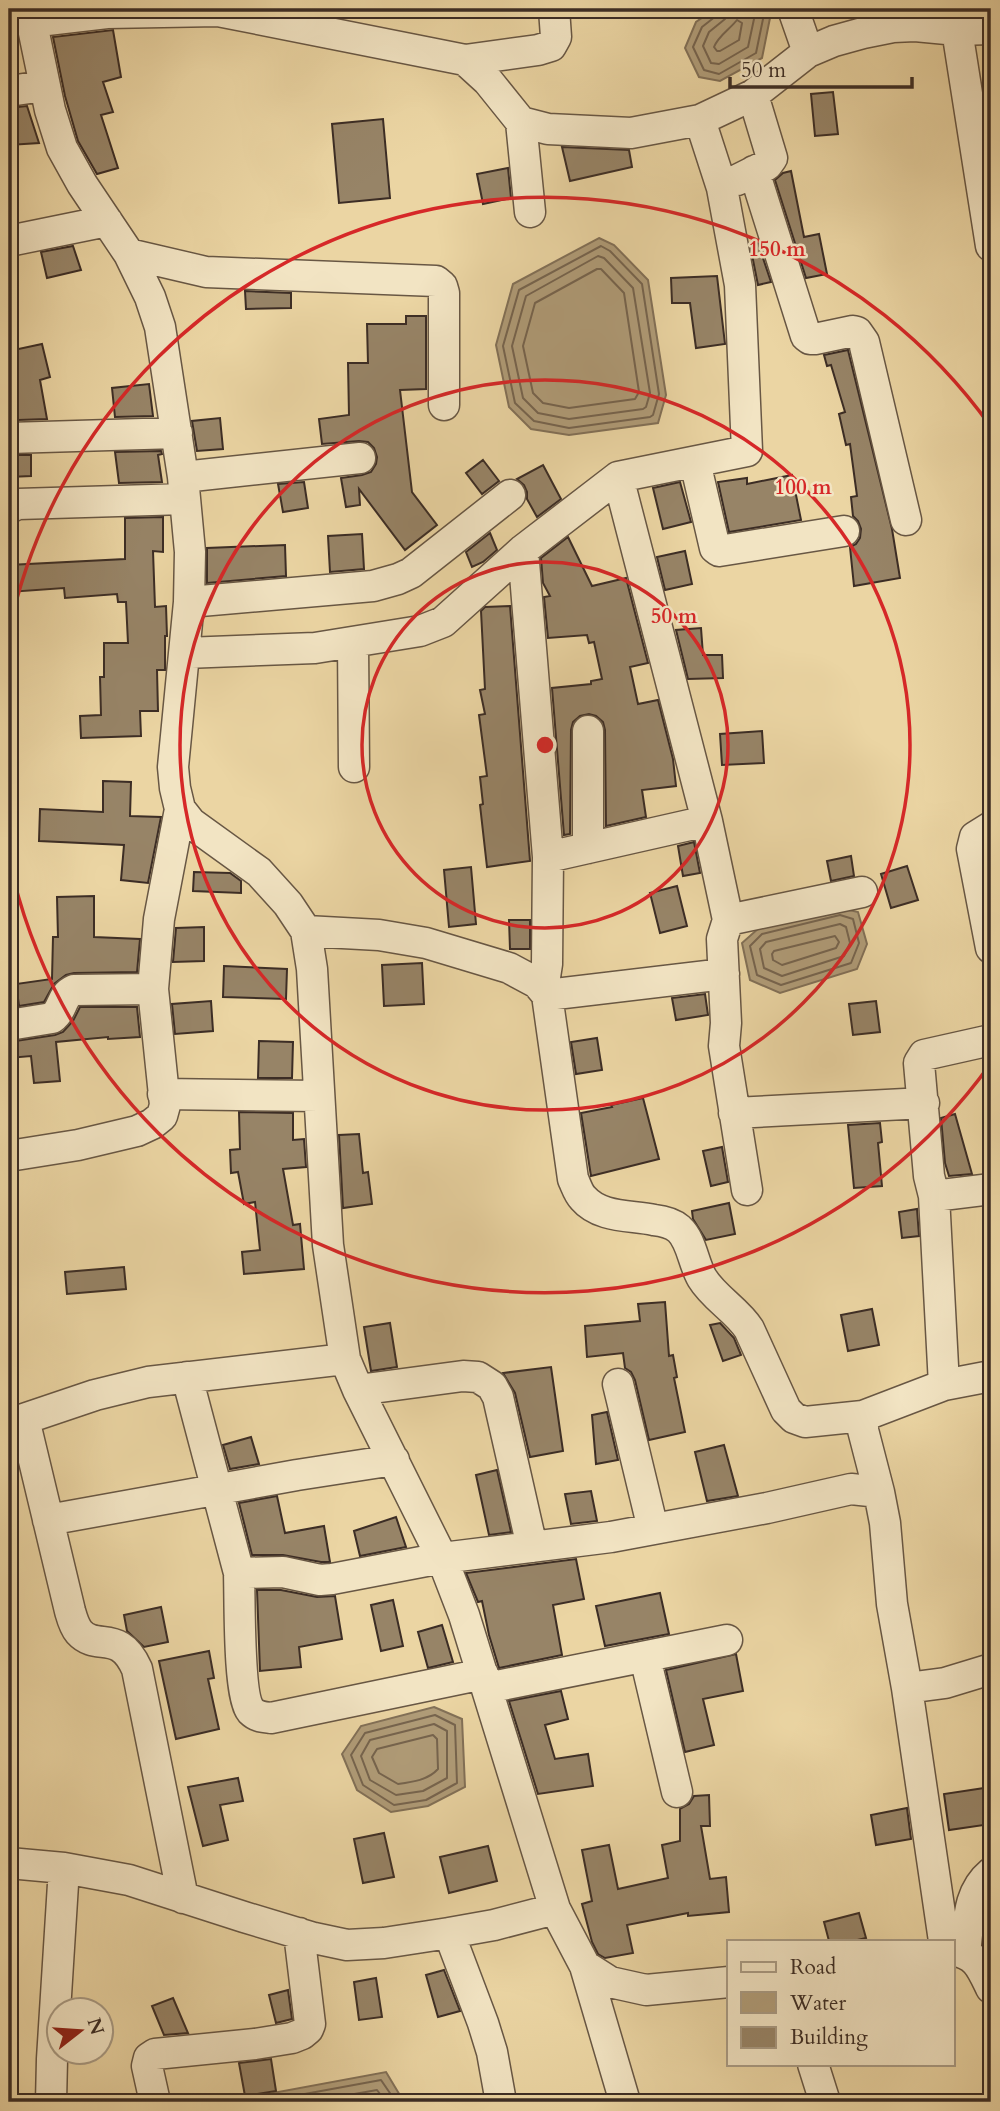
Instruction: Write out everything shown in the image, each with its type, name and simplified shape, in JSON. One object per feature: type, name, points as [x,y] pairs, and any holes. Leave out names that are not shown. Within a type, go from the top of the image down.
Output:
[{"type":"street","points":[[9,1156],[78,1145],[136,1131],[152,1124],[162,1115],[165,1105],[153,989],[159,919],[180,809],[173,767],[185,653],[190,552],[177,433],[160,327],[150,297],[129,254],[82,184],[62,148],[44,86],[29,15],[158,11],[258,13],[465,60],[551,46],[556,37],[554,9]]},
{"type":"street","points":[[793,9],[808,52]]},
{"type":"street","points":[[521,121],[548,129],[631,133],[700,120],[753,95],[808,52],[834,41],[893,27],[991,29]]},
{"type":"street","points":[[957,30],[991,246]]},
{"type":"street","points":[[465,60],[488,81],[521,121],[530,212]]},
{"type":"street","points":[[9,92],[44,86]]},
{"type":"street","points":[[722,188],[767,165],[772,158],[753,95]]},
{"type":"street","points":[[185,653],[315,648],[419,631],[443,622],[523,550],[618,477],[747,452],[740,285],[722,188],[700,120]]},
{"type":"street","points":[[754,171],[806,336],[815,339],[853,331],[857,332],[864,342],[906,520]]},
{"type":"street","points":[[9,241],[107,221]]},
{"type":"street","points":[[129,254],[206,272],[436,281],[442,286],[444,293],[444,405]]},
{"type":"street","points":[[9,438],[177,433]]},
{"type":"street","points":[[9,508],[18,504],[184,488],[360,458]]},
{"type":"street","points":[[695,462],[715,548],[719,551],[844,531]]},
{"type":"street","points":[[618,477],[707,821],[728,920],[722,939],[726,1023],[724,1046],[747,1190]]},
{"type":"street","points":[[189,602],[373,586],[398,579],[411,573],[510,495]]},
{"type":"street","points":[[523,550],[548,857],[545,993],[573,1179],[582,1197],[596,1209],[666,1222],[685,1236],[702,1278],[749,1329],[786,1410],[794,1418],[805,1422],[863,1416],[944,1385],[991,1376]]},
{"type":"street","points":[[353,642],[354,767]]},
{"type":"street","points":[[588,731],[589,848]]},
{"type":"street","points":[[180,809],[191,823],[259,872],[288,904],[306,931],[312,969],[328,1245],[345,1359],[442,1558],[464,1615],[555,1909],[585,1965],[625,2102]]},
{"type":"street","points":[[548,857],[707,821]]},
{"type":"street","points":[[991,827],[975,837],[972,849],[991,948]]},
{"type":"street","points":[[728,920],[862,892]]},
{"type":"street","points":[[306,931],[379,935],[426,943],[509,968],[537,983],[545,993]]},
{"type":"street","points":[[545,993],[723,974]]},
{"type":"street","points":[[9,1024],[52,1018],[57,1015],[64,997],[74,990],[153,989]]},
{"type":"street","points":[[944,1385],[934,1196],[929,1176],[919,1063],[921,1057],[928,1054],[991,1040]]},
{"type":"street","points":[[163,1094],[318,1096]]},
{"type":"street","points":[[734,1113],[924,1103]]},
{"type":"street","points":[[934,1196],[991,1189]]},
{"type":"street","points":[[183,1898],[137,1669],[124,1648],[112,1642],[87,1638],[75,1626],[69,1611],[48,1520],[16,1421],[95,1395],[148,1382],[345,1359]]},
{"type":"street","points":[[358,1390],[463,1376],[478,1377],[492,1386],[506,1425],[532,1547]]},
{"type":"street","points":[[187,1377],[239,1573],[246,1700],[250,1710],[259,1717],[271,1718],[645,1657],[727,1640]]},
{"type":"street","points":[[618,1384],[653,1529]]},
{"type":"street","points":[[863,1416],[863,1430],[885,1523],[892,1604],[953,1940]]},
{"type":"street","points":[[48,1520],[394,1460]]},
{"type":"street","points":[[239,1573],[283,1572],[320,1580],[332,1579],[442,1558],[611,1537],[767,1508],[851,1489],[879,1492]]},
{"type":"street","points":[[645,1657],[677,1792]]},
{"type":"street","points":[[907,1688],[945,1683],[991,1670]]},
{"type":"street","points":[[9,1863],[64,1868],[129,1881],[347,1945],[384,1943],[449,1933],[495,1925],[555,1909]]},
{"type":"street","points":[[51,2102],[51,2059],[64,1868]]},
{"type":"street","points":[[991,1874],[982,1881],[974,1895],[981,1914],[954,1948],[979,1964],[991,1988]]},
{"type":"street","points":[[155,2102],[147,2066],[149,2058],[155,2054],[292,2038],[308,2029],[310,2024],[299,1933]]},
{"type":"street","points":[[449,1933],[477,2003],[492,2052],[501,2102]]},
{"type":"street","points":[[585,1965],[610,1982],[646,1990],[727,1982]]},
{"type":"street","points":[[814,2066],[825,2102]]},
{"type":"water","points":[[715,9],[768,9],[770,18],[762,58],[720,81],[699,77],[685,48],[696,22]]},
{"type":"water","points":[[599,238],[614,245],[648,280],[666,395],[658,423],[569,435],[531,429],[509,407],[496,345],[513,284]]},
{"type":"water","points":[[840,908],[858,912],[867,944],[857,969],[780,993],[750,980],[742,943],[759,928]]},
{"type":"water","points":[[434,1707],[462,1719],[465,1787],[428,1806],[391,1812],[357,1790],[342,1754],[361,1726]]},
{"type":"water","points":[[386,2072],[404,2102],[235,2102],[241,2099]]},
{"type":"building","points":[[113,30],[121,77],[103,82],[113,112],[101,115],[118,168],[97,174],[78,141],[65,96],[53,37]]},
{"type":"building","points":[[991,88],[991,135],[984,89]]},
{"type":"building","points":[[833,92],[838,134],[815,136],[811,94]]},
{"type":"building","points":[[27,106],[39,143],[9,145],[9,108]]},
{"type":"building","points":[[383,119],[390,198],[339,203],[332,124]]},
{"type":"building","points":[[562,147],[629,150],[632,167],[570,181]]},
{"type":"building","points":[[508,168],[511,198],[483,204],[477,174]]},
{"type":"building","points":[[791,171],[804,237],[819,234],[827,274],[806,278],[775,180],[783,173]]},
{"type":"building","points":[[758,243],[771,282],[758,285],[750,245]]},
{"type":"building","points":[[73,246],[81,270],[47,278],[41,252]]},
{"type":"building","points":[[717,276],[725,344],[696,348],[690,303],[672,303],[671,278]]},
{"type":"building","points":[[245,291],[291,293],[291,308],[246,309]]},
{"type":"building","points":[[406,316],[426,316],[426,389],[400,390],[412,492],[437,525],[405,550],[359,489],[360,505],[346,507],[341,478],[371,472],[377,457],[374,448],[368,442],[359,441],[322,444],[319,419],[349,415],[348,363],[368,363],[367,324],[406,324]]},
{"type":"building","points":[[42,344],[50,377],[40,380],[47,419],[18,420],[12,386],[9,387],[9,351]]},
{"type":"building","points":[[848,350],[892,529],[900,578],[854,586],[850,547],[860,538],[861,529],[853,516],[851,497],[857,496],[850,444],[846,445],[839,414],[845,412],[831,365],[827,366],[824,355]]},
{"type":"building","points":[[149,384],[153,416],[115,417],[112,388]]},
{"type":"building","points":[[220,418],[223,449],[197,451],[192,421]]},
{"type":"building","points":[[161,451],[162,454],[158,455],[162,482],[119,483],[115,452]]},
{"type":"building","points":[[9,455],[31,455],[31,476],[9,477]]},
{"type":"building","points":[[483,460],[499,481],[482,494],[466,473]]},
{"type":"building","points":[[543,465],[561,499],[537,517],[527,499],[524,485],[517,479]]},
{"type":"building","points":[[792,475],[801,520],[729,532],[718,482],[747,478],[747,484]]},
{"type":"building","points":[[304,482],[308,508],[283,512],[278,484]]},
{"type":"building","points":[[680,482],[691,522],[663,529],[653,488]]},
{"type":"building","points":[[163,517],[163,552],[153,551],[155,607],[166,606],[167,636],[165,670],[157,670],[158,711],[140,711],[141,736],[81,738],[80,716],[101,715],[100,677],[104,677],[104,643],[128,643],[126,602],[118,602],[117,594],[65,598],[64,588],[9,592],[9,565],[125,559],[125,518]]},
{"type":"building","points":[[490,533],[497,550],[472,567],[466,552]]},
{"type":"building","points":[[362,534],[364,569],[330,572],[328,536]]},
{"type":"building","points":[[568,537],[592,586],[626,578],[648,663],[630,667],[638,704],[658,700],[673,759],[676,786],[642,790],[646,817],[606,826],[605,730],[603,722],[596,716],[580,716],[573,722],[571,730],[570,834],[564,835],[552,688],[591,684],[591,681],[602,679],[594,642],[589,643],[587,635],[548,638],[544,597],[550,596],[543,583],[541,558]]},
{"type":"building","points":[[285,545],[286,576],[207,583],[207,548]]},
{"type":"building","points":[[685,551],[692,584],[665,590],[657,557]]},
{"type":"building","points":[[510,606],[530,861],[487,867],[480,805],[483,804],[480,777],[487,776],[479,715],[485,714],[480,690],[485,689],[481,611],[485,607]]},
{"type":"building","points":[[701,628],[703,655],[722,655],[723,678],[688,679],[676,630]]},
{"type":"building","points":[[762,731],[764,763],[722,765],[720,734]]},
{"type":"building","points":[[103,781],[131,782],[130,816],[161,817],[148,883],[121,880],[124,845],[39,841],[40,809],[103,812]]},
{"type":"building","points":[[694,842],[700,873],[683,876],[678,846]]},
{"type":"building","points":[[851,856],[854,876],[831,881],[827,861]]},
{"type":"building","points":[[907,866],[918,900],[891,908],[881,874]]},
{"type":"building","points":[[471,867],[476,924],[449,927],[444,870]]},
{"type":"building","points":[[194,872],[230,873],[241,881],[241,893],[193,891]]},
{"type":"building","points":[[677,886],[687,926],[660,933],[650,893]]},
{"type":"building","points":[[94,896],[94,937],[140,939],[137,972],[66,975],[54,984],[44,1002],[19,1006],[16,984],[52,979],[53,937],[58,937],[57,897]]},
{"type":"building","points":[[509,920],[530,920],[530,949],[510,949]]},
{"type":"building","points":[[204,927],[204,961],[173,962],[176,928]]},
{"type":"building","points":[[422,963],[424,1004],[384,1006],[382,965]]},
{"type":"building","points":[[224,966],[287,969],[286,999],[223,997]]},
{"type":"building","points":[[705,994],[708,1015],[676,1020],[672,998]]},
{"type":"building","points":[[211,1001],[213,1031],[175,1034],[172,1004]]},
{"type":"building","points":[[876,1001],[880,1032],[853,1035],[849,1004]]},
{"type":"building","points":[[80,1007],[137,1007],[140,1037],[56,1042],[60,1081],[34,1083],[31,1056],[9,1058],[9,1042],[63,1032]]},
{"type":"building","points":[[597,1038],[602,1070],[576,1074],[571,1042]]},
{"type":"building","points":[[259,1041],[293,1042],[292,1078],[258,1078]]},
{"type":"building","points":[[643,1098],[659,1159],[591,1176],[581,1113]]},
{"type":"building","points":[[239,1112],[293,1113],[293,1140],[304,1139],[306,1167],[283,1169],[293,1225],[300,1224],[304,1269],[244,1274],[242,1252],[260,1250],[255,1202],[244,1204],[238,1172],[231,1173],[230,1150],[240,1149]]},
{"type":"building","points":[[955,1114],[972,1174],[949,1176],[945,1163],[941,1118]]},
{"type":"building","points":[[880,1123],[882,1142],[878,1143],[882,1186],[854,1188],[848,1125]]},
{"type":"building","points":[[359,1134],[363,1173],[368,1172],[372,1204],[343,1208],[339,1135]]},
{"type":"building","points":[[722,1147],[728,1182],[711,1186],[703,1151]]},
{"type":"building","points":[[729,1203],[735,1234],[706,1240],[693,1219],[692,1211]]},
{"type":"building","points":[[917,1209],[919,1236],[902,1238],[899,1212]]},
{"type":"building","points":[[124,1267],[126,1289],[67,1294],[65,1272]]},
{"type":"building","points":[[665,1302],[669,1356],[673,1355],[677,1377],[674,1378],[685,1432],[649,1440],[635,1380],[625,1368],[623,1353],[587,1357],[585,1326],[640,1321],[638,1304]]},
{"type":"building","points":[[872,1309],[879,1345],[848,1351],[841,1315]]},
{"type":"building","points":[[390,1323],[397,1367],[371,1371],[364,1327]]},
{"type":"building","points":[[720,1323],[734,1338],[741,1355],[723,1361],[710,1325]]},
{"type":"building","points":[[551,1367],[563,1451],[530,1457],[515,1393],[503,1373]]},
{"type":"building","points":[[607,1412],[618,1460],[596,1464],[592,1415]]},
{"type":"building","points":[[251,1437],[259,1464],[230,1469],[223,1445]]},
{"type":"building","points":[[724,1445],[738,1496],[707,1501],[695,1452]]},
{"type":"building","points":[[497,1470],[511,1532],[489,1535],[476,1475]]},
{"type":"building","points":[[591,1491],[597,1521],[571,1524],[565,1494]]},
{"type":"building","points":[[277,1496],[285,1533],[324,1526],[330,1562],[283,1555],[252,1555],[239,1503]]},
{"type":"building","points":[[396,1517],[406,1547],[360,1556],[354,1531]]},
{"type":"building","points":[[576,1559],[584,1599],[553,1605],[562,1655],[499,1668],[482,1601],[478,1602],[466,1573]]},
{"type":"building","points":[[257,1590],[281,1590],[317,1597],[335,1596],[342,1639],[299,1647],[301,1667],[260,1671]]},
{"type":"building","points":[[660,1593],[669,1634],[605,1646],[596,1606]]},
{"type":"building","points":[[393,1600],[403,1646],[381,1651],[371,1605]]},
{"type":"building","points":[[161,1607],[168,1642],[144,1647],[127,1631],[124,1615]]},
{"type":"building","points":[[442,1625],[453,1662],[428,1668],[418,1632]]},
{"type":"building","points":[[209,1651],[214,1678],[208,1679],[219,1729],[176,1739],[159,1661]]},
{"type":"building","points":[[736,1654],[743,1691],[703,1699],[714,1745],[685,1752],[666,1670]]},
{"type":"building","points":[[561,1691],[568,1719],[545,1725],[555,1759],[588,1754],[593,1786],[538,1794],[509,1701]]},
{"type":"building","points":[[238,1778],[243,1801],[220,1805],[228,1840],[203,1846],[188,1787]]},
{"type":"building","points":[[991,1787],[991,1824],[949,1830],[944,1794]]},
{"type":"building","points":[[709,1795],[710,1826],[701,1826],[710,1879],[726,1877],[729,1912],[688,1916],[688,1913],[627,1925],[633,1953],[605,1958],[598,1954],[582,1904],[592,1901],[582,1850],[609,1845],[618,1889],[668,1878],[662,1845],[680,1841],[680,1809],[689,1804],[694,1796]]},
{"type":"building","points":[[907,1808],[911,1839],[876,1845],[871,1815]]},
{"type":"building","points":[[384,1833],[394,1877],[363,1883],[354,1839]]},
{"type":"building","points":[[488,1846],[497,1881],[449,1893],[440,1857]]},
{"type":"building","points":[[859,1913],[866,1938],[829,1940],[824,1922]]},
{"type":"building","points":[[444,1970],[460,2011],[438,2017],[426,1975]]},
{"type":"building","points":[[376,1978],[382,2017],[359,2020],[354,1982]]},
{"type":"building","points":[[288,1990],[292,2019],[276,2023],[269,1995]]},
{"type":"building","points":[[173,1998],[188,2033],[164,2035],[152,2006]]},
{"type":"building","points":[[271,2059],[276,2091],[245,2096],[239,2063]]}]
